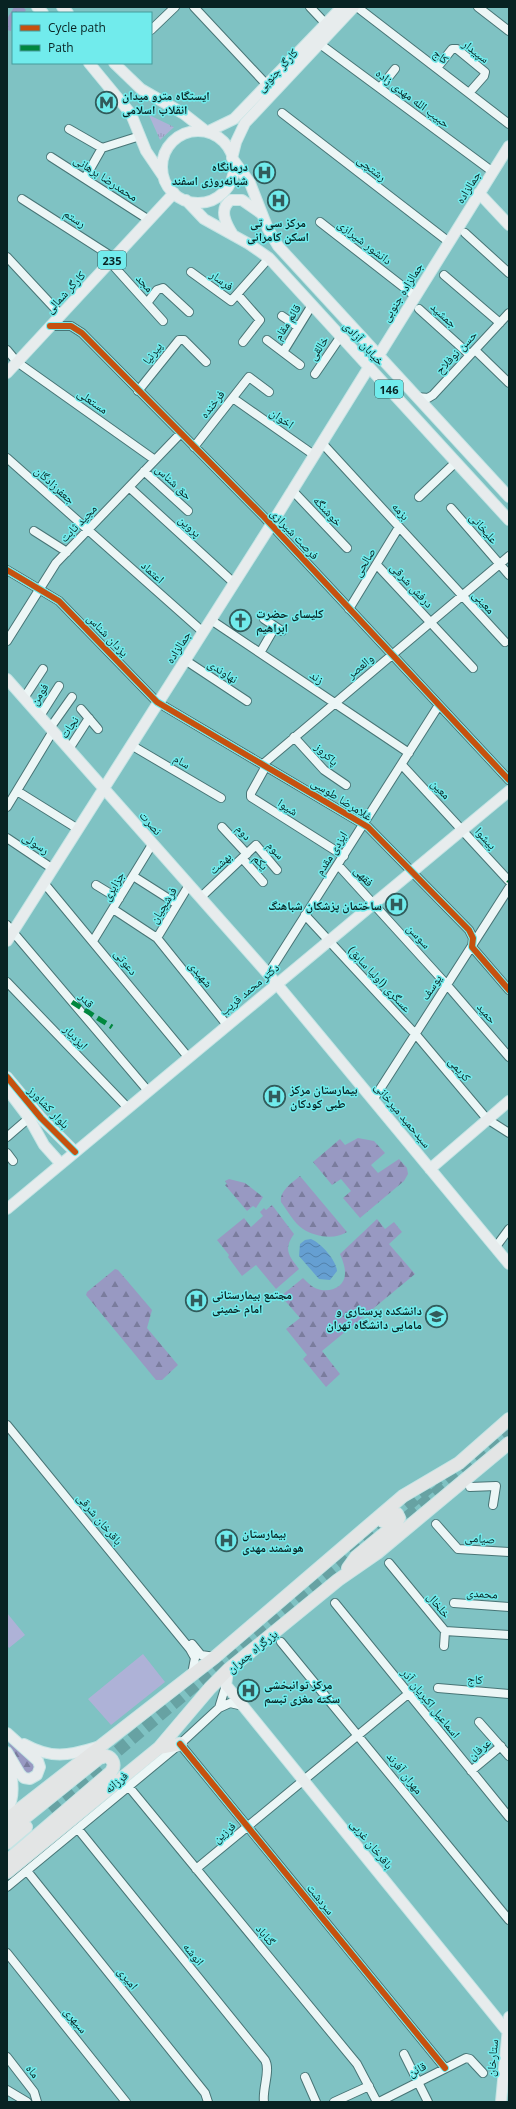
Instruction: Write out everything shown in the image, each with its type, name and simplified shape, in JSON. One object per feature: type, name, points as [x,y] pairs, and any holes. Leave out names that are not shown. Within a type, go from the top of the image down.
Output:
[{"type":"highway","name":"بزرگراه چمران","points":[[7,1819],[96,1747],[215,1657],[412,1490],[442,1474],[463,1460],[509,1419]]},
{"type":"highway","name":"بزرگراه چمران","points":[[7,1872],[159,1748],[210,1688],[228,1670],[338,1580],[377,1553],[509,1443]]},
{"type":"highway","points":[[338,1580],[356,1557],[396,1524],[399,1516],[391,1514],[376,1526],[354,1538]]},
{"type":"highway","points":[[159,1748],[180,1744]]},
{"type":"highway","points":[[7,1832],[99,1758],[106,1756],[112,1760],[114,1764],[111,1772],[7,1862]]},
{"type":"highway","points":[[7,1843],[50,1812],[7,1853]]},
{"type":"main road","name":"کارگر جنوبی","points":[[207,132],[234,120],[342,7]]},
{"type":"main road","name":"کارگر جنوبی","points":[[232,158],[238,137],[245,123],[354,7]]},
{"type":"main road","points":[[90,64],[126,105],[150,158],[163,176],[167,185],[174,193],[186,200],[205,202],[222,193],[232,177],[232,158],[224,143],[184,114],[141,89],[116,64]]},
{"type":"main road","points":[[163,176],[163,157],[173,141],[189,132],[207,132]]},
{"type":"main road","name":"جمالزاده","points":[[448,242],[509,146]]},
{"type":"main road","name":"خیابان آزادی","points":[[232,158],[250,182],[262,214],[278,246],[509,497]]},
{"type":"main road","name":"کارگر شمالی","points":[[7,373],[174,193]]},
{"type":"main road","points":[[479,193],[509,225]]},
{"type":"main road","name":"خیابان آزادی","points":[[186,200],[204,220],[269,258],[509,520]]},
{"type":"main road","points":[[233,236],[224,215],[225,207],[231,200],[242,200],[262,214]]},
{"type":"main road","name":"جمالزاده جنوبی","points":[[378,355],[448,242]]},
{"type":"main road","name":"جمالزاده","points":[[7,941],[10,928],[53,869],[271,525],[369,367]]},
{"type":"main road","name":"نصرت","points":[[7,679],[276,983]]},
{"type":"main road","name":"دکتر محمد قریب","points":[[7,1209],[276,983],[509,791]]},
{"type":"main road","name":"سیدحمید میرخانی","points":[[276,983],[509,1264]]},
{"type":"main road","name":"بلوار کشاورز","points":[[7,1077],[41,1118],[75,1152]]},
{"type":"main road","name":"بلوار کشاورز","points":[[7,1089],[29,1118],[44,1145],[61,1164]]},
{"type":"main road","points":[[430,1169],[509,1101]]},
{"type":"main road","points":[[226,1685],[228,1670]]},
{"type":"main road","name":"باقرخان غربی","points":[[226,1685],[507,2031]]},
{"type":"main road","points":[[7,1733],[25,1745],[50,1754],[69,1755],[96,1747]]},
{"type":"main road","points":[[7,1733],[38,1761],[40,1767],[37,1775],[30,1779],[22,1776],[7,1752]]},
{"type":"main road","points":[[7,1758],[13,1788],[11,1802],[7,1811]]},
{"type":"main road","name":"ستارخان","points":[[499,2101],[509,2016]]},
{"type":"street","points":[[152,29],[175,7]]},
{"type":"street","points":[[194,7],[267,86]]},
{"type":"street","points":[[310,7],[326,24]]},
{"type":"street","name":"کاج","points":[[358,7],[509,124]]},
{"type":"street","points":[[478,7],[509,31]]},
{"type":"street","name":"حبیب الله مهدی زاده","points":[[320,44],[492,172]]},
{"type":"street","name":"سپیدار","points":[[437,68],[454,48],[468,58],[485,72],[484,76],[469,93]]},
{"type":"street","points":[[380,88],[395,69]]},
{"type":"street","name":"رشتچی","points":[[282,113],[448,242]]},
{"type":"street","points":[[69,129],[102,148]]},
{"type":"street","points":[[86,178],[102,148],[140,136]]},
{"type":"street","name":"محمدرضا برهانی","points":[[51,157],[86,178],[149,220]]},
{"type":"street","name":"رستم","points":[[22,198],[112,260]]},
{"type":"street","name":"دانشور شیرازی","points":[[320,222],[415,296]]},
{"type":"street","points":[[465,233],[509,273]]},
{"type":"street","points":[[7,257],[61,315]]},
{"type":"street","points":[[243,342],[260,320],[238,295],[269,258]]},
{"type":"street","name":"مجد","points":[[112,260],[163,321]]},
{"type":"street","name":"فرسار","points":[[191,272],[230,301],[233,301],[238,295]]},
{"type":"street","points":[[444,275],[500,323]]},
{"type":"street","points":[[147,303],[157,290],[163,288],[189,312]]},
{"type":"street","name":"قائم مقام","points":[[283,352],[312,305]]},
{"type":"street","name":"جمشید","points":[[419,309],[509,383]]},
{"type":"street","name":"حسن نوفلاح","points":[[417,397],[432,397],[509,313]]},
{"type":"street","points":[[282,316],[298,327]]},
{"type":"street","name":"فرصت شیرازی","points":[[50,326],[63,325],[76,328],[271,525],[509,780]]},
{"type":"street","name":"خالقی","points":[[315,374],[341,336]]},
{"type":"street","name":"پیرنیا","points":[[138,391],[179,340],[184,340],[206,362]]},
{"type":"street","points":[[267,340],[300,365]]},
{"type":"street","name":"مستعلی","points":[[7,350],[17,362],[155,460]]},
{"type":"street","name":"فرخنده","points":[[194,446],[249,377],[269,392]]},
{"type":"street","name":"اخوان","points":[[237,401],[314,455]]},
{"type":"street","name":"مجید ثابت","points":[[7,641],[53,567],[181,433]]},
{"type":"street","name":"بزمه","points":[[322,443],[462,595]]},
{"type":"street","name":"جعفرزادگان","points":[[7,458],[88,530]]},
{"type":"street","points":[[419,497],[456,462]]},
{"type":"street","name":"حق شناس","points":[[144,471],[188,511]]},
{"type":"street","name":"پروین","points":[[129,487],[234,583]]},
{"type":"street","name":"خوشنگه","points":[[292,490],[347,548]]},
{"type":"street","name":"علیخانی","points":[[450,508],[499,564]]},
{"type":"street","name":"صالحی","points":[[350,609],[400,527]]},
{"type":"street","name":"اعتماد","points":[[88,530],[203,632]]},
{"type":"street","points":[[34,531],[67,552]]},
{"type":"street","name":"والعصر","points":[[264,765],[294,737],[509,556]]},
{"type":"street","points":[[499,564],[509,575]]},
{"type":"street","name":"درفش شرقی","points":[[377,565],[473,668]]},
{"type":"street","name":"یزدان شناس","points":[[7,570],[59,601],[158,702]]},
{"type":"street","name":"معینی","points":[[462,595],[505,642]]},
{"type":"street","points":[[260,653],[279,629],[264,619]]},
{"type":"street","name":"زند","points":[[211,620],[409,753]]},
{"type":"street","name":"نهاوندی","points":[[185,660],[247,701]]},
{"type":"street","points":[[24,698],[43,669]]},
{"type":"street","name":"فومن","points":[[40,716],[59,686]]},
{"type":"street","points":[[7,808],[72,697]]},
{"type":"street","name":"غلامرضا طوسی","points":[[158,702],[363,824],[374,833],[469,930],[473,938],[472,947],[509,990]]},
{"type":"street","name":"ایزدی مقدم","points":[[268,974],[439,705]]},
{"type":"street","name":"نجات","points":[[81,709],[98,729]]},
{"type":"street","name":"نجات","points":[[68,749],[89,718]]},
{"type":"street","name":"پاکروز","points":[[294,737],[324,770],[346,785]]},
{"type":"street","name":"سام","points":[[131,745],[221,798]]},
{"type":"street","name":"شیوا","points":[[264,765],[252,791],[251,797],[344,856]]},
{"type":"street","name":"معین","points":[[402,765],[462,830]]},
{"type":"street","points":[[17,791],[78,829]]},
{"type":"street","name":"دوم","points":[[222,827],[245,856]]},
{"type":"street","name":"پیشوا","points":[[462,830],[509,884]]},
{"type":"street","name":"رسولی","points":[[7,838],[53,869]]},
{"type":"street","name":"جزایری","points":[[93,941],[152,844]]},
{"type":"street","name":"بهشت","points":[[200,898],[256,845]]},
{"type":"street","name":"سوم","points":[[256,845],[277,870]]},
{"type":"street","name":"یکم","points":[[245,856],[263,882]]},
{"type":"street","name":"فقهی","points":[[338,865],[373,904]]},
{"type":"street","points":[[133,876],[177,904]]},
{"type":"street","name":"دعوتی","points":[[44,883],[188,1058]]},
{"type":"street","name":"یوسف","points":[[373,1100],[472,947],[509,884]]},
{"type":"street","points":[[96,885],[119,899]]},
{"type":"street","name":"فرشچیان","points":[[157,938],[190,885]]},
{"type":"street","name":"سوسن","points":[[373,904],[447,985]]},
{"type":"street","name":"شهیدی","points":[[113,909],[157,938],[227,1025]]},
{"type":"street","name":"عسگری (اولیا سابق)","points":[[305,916],[415,1034]]},
{"type":"street","name":"قدر","points":[[10,928],[148,1091]]},
{"type":"street","name":"ایزدیار","points":[[7,982],[128,1108]]},
{"type":"street","name":"حمید","points":[[447,985],[509,1057]]},
{"type":"street","name":"کریمی","points":[[415,1034],[488,1119]]},
{"type":"street","points":[[7,1137],[29,1118]]},
{"type":"street","points":[[488,1119],[509,1133]]},
{"type":"street","points":[[7,1153],[13,1161]]},
{"type":"street","points":[[495,1248],[509,1229]]},
{"type":"street","name":"باقرخان شرقی","points":[[7,1425],[174,1628]]},
{"type":"street","points":[[470,1487],[496,1486],[493,1505]]},
{"type":"street","name":"صیامی","points":[[436,1524],[458,1549],[509,1552]]},
{"type":"street","name":"خلخال","points":[[389,1563],[445,1631],[509,1636]]},
{"type":"street","name":"محمدی","points":[[454,1603],[509,1607]]},
{"type":"street","name":"اسماعیل اکبریان آذر","points":[[335,1604],[509,1817]]},
{"type":"street","points":[[174,1628],[180,1630],[201,1655],[215,1657]]},
{"type":"street","points":[[174,1628],[194,1654],[195,1664],[192,1674]]},
{"type":"street","points":[[444,1646],[445,1631]]},
{"type":"street","name":"مهران آفرند","points":[[282,1642],[509,1920]]},
{"type":"street","points":[[219,1708],[226,1685]]},
{"type":"street","name":"کاج","points":[[438,1688],[509,1694]]},
{"type":"street","name":"فرزین","points":[[196,1869],[408,1694]]},
{"type":"street","points":[[219,1708],[230,1703],[242,1706]]},
{"type":"street","name":"فرزانه","points":[[7,1888],[180,1744],[219,1708]]},
{"type":"street","points":[[479,1722],[509,1756]]},
{"type":"street","name":"سردشت","points":[[180,1744],[445,2068]]},
{"type":"street","name":"عرفان","points":[[472,1771],[501,1746]]},
{"type":"street","name":"گناباد","points":[[128,1787],[357,2064],[378,2102]]},
{"type":"street","name":"انوشه","points":[[78,1829],[265,2060],[268,2066],[263,2088],[264,2102]]},
{"type":"street","name":"امیری","points":[[27,1871],[205,2093],[208,2102]]},
{"type":"street","name":"سپهری","points":[[7,1952],[126,2102]]},
{"type":"street","points":[[404,2054],[428,2102]]},
{"type":"street","name":"ماه","points":[[7,2057],[34,2092],[38,2102]]},
{"type":"street","name":"قائن","points":[[378,2102],[468,2058],[484,2073]]},
{"type":"street","points":[[304,2077],[316,2102]]},
{"type":"street","points":[[334,2102],[369,2086]]},
{"type":"street","points":[[7,2090],[26,2102]]},
{"type":"green space","points":[[14,7],[23,7],[26,10],[25,12],[12,12],[11,31],[7,30],[7,19]]},
{"type":"green space","points":[[149,115],[174,127],[160,140]]},
{"type":"green space","points":[[358,1138],[374,1141],[385,1153],[371,1165],[378,1173],[399,1159],[407,1168],[408,1174],[404,1181],[360,1218],[343,1198],[351,1191],[341,1179],[332,1185],[313,1162],[340,1139],[345,1145]]},
{"type":"green space","points":[[300,1176],[347,1232],[331,1237],[319,1236],[303,1229],[294,1220],[281,1202],[281,1198],[287,1187]]},
{"type":"green space","points":[[229,1179],[245,1183],[263,1197],[256,1208],[253,1206],[247,1211],[225,1185],[227,1184],[225,1181]]},
{"type":"green space","points":[[272,1205],[294,1234],[288,1249],[292,1260],[299,1269],[276,1289],[256,1265],[242,1276],[228,1257],[229,1255],[217,1240],[244,1218],[251,1227],[263,1216],[260,1212],[264,1208],[266,1210]]},
{"type":"green space","points":[[377,1219],[385,1229],[394,1222],[402,1232],[389,1244],[415,1274],[322,1351],[340,1374],[326,1387],[303,1359],[307,1355],[286,1329],[300,1318],[281,1296],[303,1278],[312,1286],[320,1290],[330,1290],[339,1286],[345,1278],[344,1265],[340,1254]]},
{"type":"green space","points":[[115,1269],[118,1270],[152,1310],[147,1328],[178,1365],[162,1380],[156,1380],[86,1295],[87,1292]]},
{"type":"green space","points":[[7,1613],[25,1635],[9,1648],[7,1645]]},
{"type":"green space","points":[[143,1654],[165,1682],[111,1725],[88,1699]]},
{"type":"green space","points":[[7,1739],[38,1768],[35,1776],[22,1773]]},
{"type":"water","points":[[311,1239],[323,1248],[334,1262],[337,1271],[330,1280],[319,1279],[299,1256],[300,1244],[305,1240]]},
{"type":"tunnel","points":[[393,1529],[509,1432]]},
{"type":"tunnel","points":[[49,1809],[439,1479]]},
{"type":"marked path","points":[[72,1002],[112,1027]]},
{"type":"cycle path","points":[[50,326],[71,326],[82,333],[264,517],[509,780]]},
{"type":"cycle path","points":[[7,570],[59,601],[157,702],[368,827],[469,930],[473,938],[472,947],[509,990]]},
{"type":"cycle path","points":[[7,1077],[41,1118],[75,1152]]},
{"type":"cycle path","points":[[180,1744],[445,2068]]},
{"type":"place","name":"ایستگاه مترو میدان انقلاب اسلامی","points":[[107,102]]},
{"type":"place","name":"درمانگاه شبانه‌روزی اسفند","points":[[264,173]]},
{"type":"place","name":"مرکز سی تی اسکن کامرانی","points":[[278,201]]},
{"type":"place","name":"کلیسای حضرت ابراهیم","points":[[240,620]]},
{"type":"place","name":"ساختمان پزشکان شباهنگ","points":[[397,905]]},
{"type":"place","name":"بیمارستان مرکز طبی کودکان","points":[[274,1096]]},
{"type":"place","name":"مجتمع بیمارستانی امام خمینی","points":[[196,1301]]},
{"type":"place","name":"دانشکده پرستاری و مامایی دانشگاه تهران","points":[[437,1317]]},
{"type":"place","name":"بیمارستان هوشمند مهدی","points":[[227,1540]]},
{"type":"place","name":"مرکز توانبخشی سکته مغزی تبسم","points":[[248,1691]]}]
